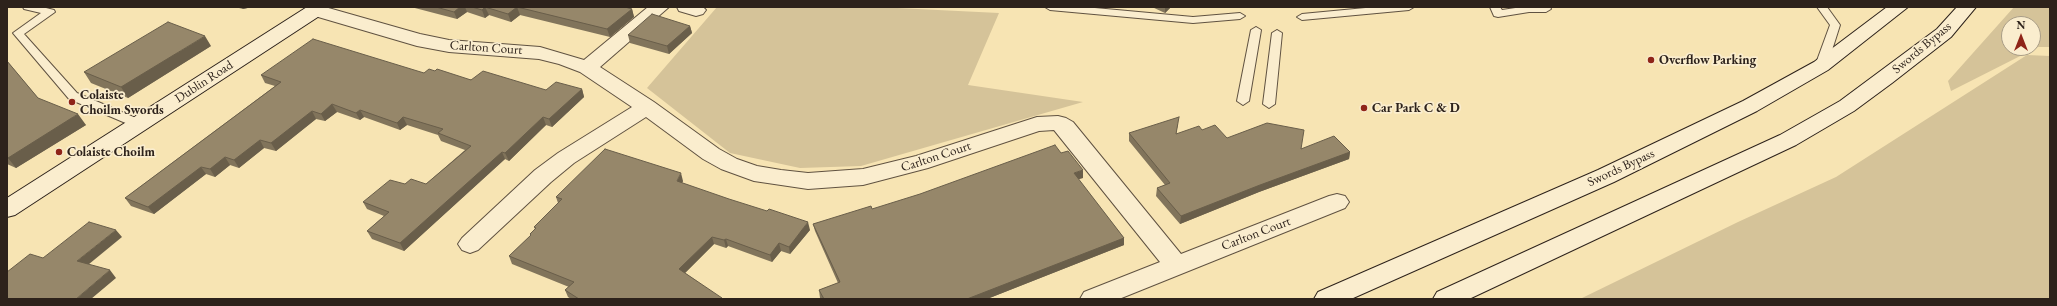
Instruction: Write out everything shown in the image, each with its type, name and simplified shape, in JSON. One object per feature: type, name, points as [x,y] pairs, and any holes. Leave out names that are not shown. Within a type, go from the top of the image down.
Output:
[{"type":"main road","points":[[587,68],[660,7]]},
{"type":"main road","name":"Swords Bypass","points":[[1326,299],[1606,176],[1750,106],[1821,66],[1899,7]]},
{"type":"main road","name":"Swords Bypass","points":[[1446,299],[1788,140],[1847,106],[1885,78],[1944,32],[1967,7]]},
{"type":"main road","name":"Dublin Road","points":[[7,209],[317,9]]},
{"type":"main road","name":"Carlton Court","points":[[317,9],[386,33],[417,40],[449,46],[540,53],[587,68],[647,107],[711,154],[729,164],[754,173],[808,181],[835,180],[889,172],[1037,124],[1058,123],[1065,127],[1176,265]]},
{"type":"main road","points":[[470,244],[543,176],[566,158],[647,107]]},
{"type":"main road","name":"Carlton Court","points":[[1093,299],[1337,202]]},
{"type":"lane","points":[[28,7],[50,12],[18,33],[73,96],[139,124]]},
{"type":"lane","points":[[1050,7],[1193,20],[1240,16]]},
{"type":"lane","points":[[1302,17],[1409,7]]},
{"type":"lane","points":[[1495,7],[1498,14],[1529,9],[1546,9]]},
{"type":"lane","points":[[1821,66],[1835,25],[1822,7]]},
{"type":"lane","points":[[1243,101],[1256,30]]},
{"type":"lane","points":[[1269,104],[1278,33]]},
{"type":"shaded area","points":[[717,7],[877,7],[999,13],[968,85],[1083,102],[861,166],[800,168],[730,153],[647,88]]},
{"type":"shaded area","points":[[2014,7],[2050,7],[2050,47],[2041,47],[2041,16],[2006,16]]},
{"type":"shaded area","points":[[2001,22],[2001,56],[2020,56],[1951,91],[1948,81]]},
{"type":"shaded area","points":[[2025,56],[2050,56],[2050,299],[1580,299],[1738,222],[1836,177]]},
{"type":"building","points":[[436,7],[460,7],[454,12]]},
{"type":"building","points":[[472,7],[485,7],[482,10]]},
{"type":"building","points":[[485,7],[517,7],[508,14]]},
{"type":"building","points":[[517,7],[625,7],[632,9],[607,29]]},
{"type":"building","points":[[652,14],[690,26],[667,46],[628,35]]},
{"type":"building","points":[[168,22],[205,36],[121,87],[84,72]]},
{"type":"building","points":[[313,39],[424,73],[429,69],[435,71],[437,69],[471,80],[483,71],[546,90],[556,82],[582,89],[549,119],[543,117],[505,153],[502,152],[400,243],[367,231],[389,212],[363,202],[390,180],[405,184],[411,179],[426,184],[471,146],[438,133],[443,129],[403,117],[397,123],[360,110],[356,113],[332,104],[321,114],[312,111],[271,143],[260,140],[234,160],[225,157],[210,169],[201,167],[148,207],[125,198],[281,82],[261,75]]},
{"type":"building","points":[[7,61],[38,98],[78,114],[8,158],[7,158]]},
{"type":"building","points":[[1179,117],[1176,134],[1199,126],[1202,130],[1215,125],[1227,138],[1267,123],[1304,130],[1301,149],[1334,136],[1350,152],[1181,216],[1157,188],[1170,183],[1129,133]]},
{"type":"building","points":[[1055,145],[1061,153],[1068,151],[1083,170],[1074,173],[1124,238],[967,299],[824,299],[819,290],[840,282],[813,224],[871,206],[872,209],[920,194]]},
{"type":"building","points":[[605,149],[681,173],[677,181],[767,211],[769,209],[808,222],[789,247],[779,243],[770,255],[726,239],[724,240],[712,237],[679,269],[722,298],[721,299],[579,299],[565,290],[574,282],[509,256],[531,235],[530,234],[536,228],[534,227],[562,199],[556,197]]},
{"type":"building","points":[[89,222],[116,230],[77,261],[110,270],[76,299],[7,299],[7,272],[30,254],[43,258]]},
{"type":"place","name":"Overflow Parking","points":[[1651,60]]},
{"type":"place","name":"Colaiste Choilm Swords","points":[[72,102]]},
{"type":"place","name":"Car Park C & D","points":[[1364,108]]},
{"type":"place","name":"Colaiste Choilm","points":[[59,152]]}]
